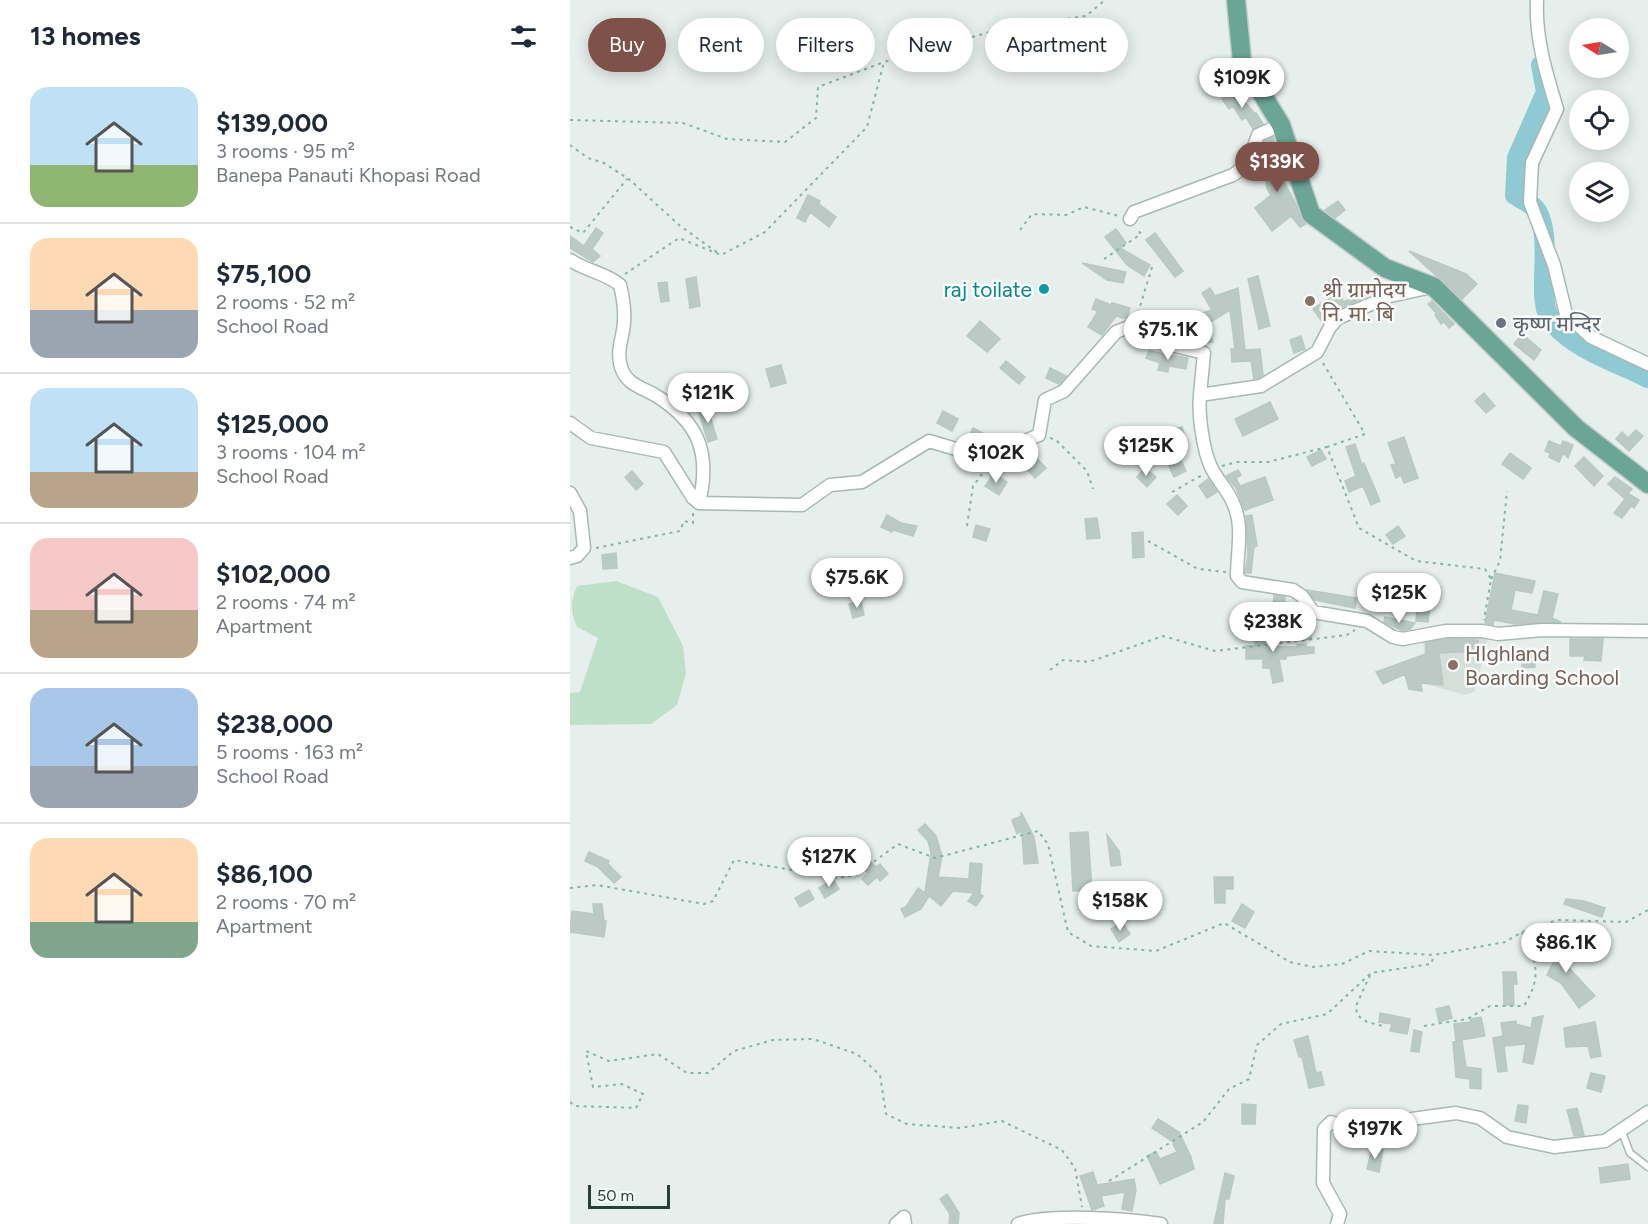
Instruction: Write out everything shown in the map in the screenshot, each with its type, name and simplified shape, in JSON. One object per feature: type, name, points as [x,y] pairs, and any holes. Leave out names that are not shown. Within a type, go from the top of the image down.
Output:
[{"type":"main road","points":[[1236,0],[1242,61],[1281,125],[1311,214],[1385,268],[1434,287],[1576,428],[1648,484]]},
{"type":"street","points":[[1537,0],[1536,20],[1544,66],[1557,109],[1532,163],[1530,202],[1554,266],[1566,314],[1591,337],[1648,364]]},
{"type":"street","points":[[1130,219],[1134,212],[1233,175],[1247,165],[1258,135],[1281,125]]},
{"type":"street","points":[[570,260],[620,285],[624,302],[624,324],[618,346],[621,368],[632,384],[654,395],[684,415],[704,453],[704,484],[696,501]]},
{"type":"street","points":[[1200,395],[1261,386],[1317,352],[1330,327],[1338,318],[1390,296],[1434,287]]},
{"type":"street","points":[[696,501],[801,505],[830,485],[862,482],[928,441],[986,458],[1039,435],[1045,400],[1064,391],[1116,332],[1136,324],[1171,345],[1204,353],[1199,408],[1208,459],[1234,503],[1239,520],[1237,576],[1242,582],[1293,590],[1302,596],[1313,612],[1367,621],[1393,637],[1403,639],[1446,631],[1482,631],[1498,634],[1542,630],[1648,631]]},
{"type":"street","points":[[570,423],[591,438],[664,452],[696,501]]},
{"type":"street","points":[[570,493],[580,511],[584,548],[577,556],[570,558]]},
{"type":"street","points":[[1337,1224],[1340,1214],[1323,1183],[1324,1129],[1330,1122],[1384,1140],[1412,1119],[1456,1113],[1480,1118],[1508,1137],[1554,1147],[1605,1142],[1648,1112]]},
{"type":"street","points":[[896,1224],[904,1218],[905,1224]]},
{"type":"street","points":[[1018,1224],[1029,1220],[1084,1219],[1161,1224]]},
{"type":"lane","points":[[1622,1132],[1630,1153],[1648,1167]]},
{"type":"path","points":[[570,120],[682,123],[728,139],[785,142],[816,118],[818,87],[884,62],[1004,28],[1086,16],[1105,0]]},
{"type":"path","points":[[615,281],[679,238],[721,255],[765,232],[867,127],[884,62]]},
{"type":"path","points":[[570,145],[588,158],[603,163],[627,178],[679,225],[721,255]]},
{"type":"path","points":[[570,227],[583,233],[627,178]]},
{"type":"path","points":[[1020,230],[1032,214],[1066,215],[1084,207],[1130,219],[1141,234],[1104,258]]},
{"type":"path","points":[[1136,324],[1153,264]]},
{"type":"path","points":[[1173,492],[1212,469],[1237,462],[1268,462],[1327,447],[1365,434],[1317,352]]},
{"type":"path","points":[[1039,435],[1056,441],[1064,448],[1087,471],[1093,489]]},
{"type":"path","points":[[1327,447],[1359,528],[1416,561],[1485,569],[1491,579]]},
{"type":"path","points":[[967,526],[973,486],[988,466],[986,458]]},
{"type":"path","points":[[1482,631],[1491,579],[1500,561],[1507,491]]},
{"type":"path","points":[[584,548],[600,548],[680,531],[684,521],[693,522],[696,501]]},
{"type":"path","points":[[1149,541],[1198,569],[1225,572],[1237,576]]},
{"type":"path","points":[[1050,670],[1063,660],[1089,662],[1163,636],[1215,651],[1347,635],[1367,621]]},
{"type":"path","points":[[570,888],[597,885],[704,904],[712,901],[734,860],[838,878],[856,875],[898,844],[935,858],[1038,831],[1048,844],[1068,932],[1091,946],[1156,951],[1224,923],[1290,962],[1313,967],[1342,964],[1369,951],[1434,955],[1505,942],[1522,932],[1557,920],[1626,922],[1648,910]]},
{"type":"path","points":[[1424,1026],[1467,1019],[1490,1006],[1524,1006],[1536,986],[1535,962],[1522,932]]},
{"type":"path","points":[[1109,1181],[1203,1122],[1229,1089],[1249,1079],[1257,1045],[1281,1024],[1327,1014],[1371,973],[1431,964],[1434,955]]},
{"type":"path","points":[[1371,973],[1356,1006],[1357,1015],[1366,1022],[1383,1026]]},
{"type":"path","points":[[570,1102],[575,1106],[636,1108],[643,1094],[622,1084],[593,1088],[586,1051],[609,1061],[658,1054],[687,1073],[708,1074],[734,1051],[773,1040],[813,1039],[857,1054],[880,1075],[886,1114],[907,1124],[960,1128],[1002,1120],[1062,1150],[1075,1168],[1084,1219]]},
{"type":"shaded area","name":"HIghland Boarding School","points":[[1488,636],[1475,691],[1465,695],[1426,684],[1423,637]]},
{"type":"green space","points":[[616,581],[658,597],[683,646],[686,673],[677,705],[651,724],[570,725],[570,693],[580,692],[598,638],[577,627],[572,611],[573,597],[577,586]]},
{"type":"building","points":[[1237,89],[1263,124],[1253,129],[1246,117],[1242,120],[1233,106],[1229,109],[1222,99]]},
{"type":"building","points":[[1273,137],[1280,174],[1306,224],[1300,227],[1291,216],[1272,231],[1255,208],[1271,195],[1267,189],[1262,149],[1265,141]]},
{"type":"building","points":[[808,195],[820,201],[819,204],[836,217],[829,227],[810,212],[805,222],[797,218]]},
{"type":"building","points":[[1338,201],[1345,210],[1335,218],[1325,210]]},
{"type":"building","points":[[596,228],[603,233],[592,249],[600,256],[593,262],[570,248],[570,236],[584,246]]},
{"type":"building","points":[[1116,229],[1126,243],[1120,248],[1150,265],[1144,276],[1127,265],[1105,237]]},
{"type":"building","points":[[1155,233],[1183,271],[1175,277],[1146,240]]},
{"type":"building","points":[[1409,251],[1466,274],[1477,284],[1462,299]]},
{"type":"building","points":[[1082,263],[1126,272],[1123,283],[1107,280]]},
{"type":"building","points":[[1258,276],[1270,326],[1259,329],[1248,279]]},
{"type":"building","points":[[696,277],[700,306],[690,308],[686,279]]},
{"type":"building","points":[[1330,280],[1340,282],[1343,302],[1360,296],[1361,299],[1329,313],[1330,315],[1323,323],[1313,309],[1329,298],[1327,284]]},
{"type":"building","points":[[667,282],[669,301],[661,302],[658,283]]},
{"type":"building","points":[[1210,288],[1215,296],[1238,288],[1245,350],[1260,349],[1263,375],[1258,378],[1254,379],[1251,361],[1232,362],[1231,349],[1235,349],[1230,310],[1207,324],[1213,342],[1201,344],[1199,335],[1184,340],[1180,328],[1194,323],[1192,316],[1212,310],[1202,293]]},
{"type":"building","points":[[1096,299],[1111,305],[1112,303],[1130,308],[1127,319],[1116,316],[1102,335],[1088,327],[1098,311],[1092,309]]},
{"type":"building","points":[[1432,301],[1454,324],[1449,328],[1444,322],[1441,324],[1435,315],[1437,314],[1428,304]]},
{"type":"building","points":[[980,321],[1000,339],[987,352],[967,336]]},
{"type":"building","points":[[1522,334],[1541,350],[1534,360],[1514,344]]},
{"type":"building","points":[[1301,336],[1305,349],[1294,353],[1290,340]]},
{"type":"building","points":[[1149,351],[1188,358],[1186,369],[1169,366],[1168,372],[1158,370],[1160,363],[1146,358]]},
{"type":"building","points":[[1006,361],[1025,377],[1019,384],[1000,368]]},
{"type":"building","points":[[781,365],[786,383],[771,387],[766,369]]},
{"type":"building","points":[[1050,368],[1066,376],[1059,384],[1046,378]]},
{"type":"building","points":[[1484,393],[1495,406],[1486,413],[1475,401]]},
{"type":"building","points":[[1270,402],[1278,419],[1243,436],[1235,419]]},
{"type":"building","points":[[707,407],[717,439],[708,442],[698,410]]},
{"type":"building","points":[[943,411],[958,419],[952,431],[937,423]]},
{"type":"building","points":[[1167,427],[1168,431],[1182,427],[1187,444],[1174,447],[1186,471],[1174,477],[1163,453],[1157,430]]},
{"type":"building","points":[[973,428],[988,436],[982,448],[967,440]]},
{"type":"building","points":[[1636,430],[1643,436],[1629,451],[1616,439],[1622,432],[1628,438]]},
{"type":"building","points":[[1404,437],[1418,478],[1404,483],[1401,475],[1396,478],[1391,465],[1396,464],[1388,443]]},
{"type":"building","points":[[1549,441],[1561,446],[1563,441],[1573,445],[1568,458],[1563,453],[1559,462],[1549,457],[1550,453],[1545,451]]},
{"type":"building","points":[[1355,444],[1362,465],[1364,463],[1380,501],[1371,505],[1363,486],[1349,492],[1345,481],[1356,476],[1346,447]]},
{"type":"building","points":[[1321,450],[1326,459],[1312,466],[1307,457]]},
{"type":"building","points":[[1510,453],[1531,468],[1523,479],[1502,464]]},
{"type":"building","points":[[1034,455],[1046,468],[1035,478],[1023,465]]},
{"type":"building","points":[[1584,457],[1603,476],[1594,486],[1575,466]]},
{"type":"building","points":[[1145,468],[1156,477],[1147,487],[1137,477]]},
{"type":"building","points":[[1238,470],[1241,475],[1236,478],[1240,486],[1265,477],[1273,500],[1245,510],[1236,488],[1226,476]]},
{"type":"building","points":[[632,471],[643,484],[636,490],[625,477]]},
{"type":"building","points":[[994,473],[1007,482],[999,495],[985,486]]},
{"type":"building","points":[[1615,477],[1632,489],[1624,498],[1608,484]]},
{"type":"building","points":[[1208,479],[1217,492],[1207,498],[1199,486]]},
{"type":"building","points":[[1629,494],[1639,500],[1634,508],[1631,506],[1622,518],[1614,513]]},
{"type":"building","points":[[1177,495],[1187,506],[1178,515],[1167,504]]},
{"type":"building","points":[[887,515],[901,523],[917,526],[913,536],[893,530],[892,532],[881,527]]},
{"type":"building","points":[[1252,515],[1257,546],[1254,547],[1251,573],[1245,573],[1248,555],[1246,516]]},
{"type":"building","points":[[1097,518],[1100,538],[1087,539],[1085,519]]},
{"type":"building","points":[[976,525],[990,529],[986,541],[973,537]]},
{"type":"building","points":[[1398,526],[1405,536],[1393,544],[1386,535]]},
{"type":"building","points":[[1143,532],[1144,557],[1133,558],[1132,533]]},
{"type":"building","points":[[616,553],[617,568],[603,569],[602,555]]},
{"type":"building","points":[[1495,573],[1535,581],[1532,593],[1515,590],[1511,610],[1538,615],[1544,591],[1558,594],[1552,618],[1561,622],[1515,624],[1494,620],[1493,625],[1485,623]]},
{"type":"building","points":[[1307,590],[1357,598],[1355,608],[1315,600]]},
{"type":"building","points":[[1411,591],[1431,594],[1428,622],[1416,621],[1418,602],[1410,601]]},
{"type":"building","points":[[1274,595],[1285,597],[1283,628],[1272,628]]},
{"type":"building","points":[[861,601],[864,615],[853,618],[849,604]]},
{"type":"building","points":[[1385,617],[1415,623],[1410,629],[1403,631],[1384,622]]},
{"type":"building","points":[[1255,626],[1265,626],[1265,646],[1297,647],[1297,645],[1306,644],[1306,647],[1314,647],[1314,653],[1279,659],[1283,681],[1273,683],[1270,668],[1263,668],[1263,659],[1246,659],[1246,646],[1255,646]]},
{"type":"building","points":[[1310,626],[1311,639],[1297,640],[1297,627]]},
{"type":"building","points":[[1447,639],[1478,640],[1478,651],[1439,653],[1443,685],[1421,683],[1422,691],[1409,689],[1405,674],[1383,684],[1376,672],[1426,654],[1426,643]]},
{"type":"building","points":[[1570,639],[1603,639],[1601,661],[1584,660],[1585,656],[1570,656]]},
{"type":"building","points":[[1521,649],[1534,649],[1535,667],[1522,668]]},
{"type":"building","points":[[1021,812],[1034,837],[1038,863],[1024,864],[1022,831],[1017,834],[1012,820],[1021,816]]},
{"type":"building","points":[[925,824],[936,836],[942,856],[938,877],[969,879],[970,863],[982,864],[980,893],[978,893],[983,896],[976,906],[968,901],[974,893],[953,891],[941,906],[929,896],[921,909],[905,917],[901,909],[906,907],[918,888],[928,895],[925,892],[931,853],[928,841],[918,830]]},
{"type":"building","points":[[1088,832],[1092,890],[1073,891],[1070,833]]},
{"type":"building","points":[[1107,835],[1119,851],[1121,865],[1111,866]]},
{"type":"building","points":[[835,841],[853,846],[855,844],[876,867],[880,864],[888,874],[880,881],[877,877],[868,885],[862,879],[868,873],[852,855],[850,865],[830,860]]},
{"type":"building","points":[[589,852],[609,861],[608,864],[621,877],[614,883],[598,867],[585,861]]},
{"type":"building","points":[[1214,877],[1233,877],[1233,889],[1225,889],[1225,903],[1215,903]]},
{"type":"building","points":[[833,879],[839,889],[825,898],[819,888]]},
{"type":"building","points":[[809,890],[814,899],[800,907],[795,898]]},
{"type":"building","points":[[1566,899],[1584,901],[1605,908],[1602,917],[1564,904]]},
{"type":"building","points":[[593,904],[602,904],[604,921],[606,921],[604,937],[570,932],[572,911],[594,914]]},
{"type":"building","points":[[1242,904],[1254,912],[1245,928],[1232,921]]},
{"type":"building","points":[[1122,922],[1130,934],[1119,942],[1111,929]]},
{"type":"building","points":[[1597,934],[1609,941],[1601,954],[1589,946]]},
{"type":"building","points":[[1546,940],[1556,944],[1555,948],[1573,953],[1569,968],[1595,996],[1579,1008],[1561,983],[1547,975],[1555,959],[1541,955]]},
{"type":"building","points":[[1503,972],[1516,972],[1517,984],[1513,984],[1514,1005],[1504,1005]]},
{"type":"building","points":[[1449,1006],[1452,1018],[1439,1022],[1436,1009]]},
{"type":"building","points":[[1380,1013],[1410,1019],[1407,1034],[1390,1031],[1392,1024],[1379,1022]]},
{"type":"building","points":[[1543,1016],[1533,1064],[1523,1062],[1526,1044],[1504,1046],[1507,1071],[1498,1072],[1493,1038],[1503,1036],[1501,1023],[1516,1021],[1516,1024],[1531,1028],[1533,1018]]},
{"type":"building","points":[[1481,1017],[1485,1036],[1456,1041],[1454,1024],[1471,1022],[1470,1019]]},
{"type":"building","points":[[1595,1022],[1601,1056],[1591,1058],[1588,1046],[1566,1047],[1564,1028]]},
{"type":"building","points":[[1414,1030],[1422,1032],[1419,1052],[1411,1051]]},
{"type":"building","points":[[1308,1036],[1316,1073],[1321,1072],[1324,1085],[1309,1088],[1302,1057],[1299,1057],[1294,1040]]},
{"type":"building","points":[[1462,1041],[1466,1067],[1481,1069],[1481,1089],[1470,1088],[1470,1079],[1456,1077],[1453,1042]]},
{"type":"building","points":[[1591,1073],[1605,1076],[1601,1092],[1587,1088]]},
{"type":"building","points":[[1242,1104],[1256,1105],[1255,1124],[1242,1124]]},
{"type":"building","points":[[1518,1105],[1528,1106],[1526,1123],[1515,1121]]},
{"type":"building","points":[[1577,1108],[1584,1135],[1574,1136],[1567,1110]]},
{"type":"building","points":[[1158,1119],[1179,1132],[1194,1169],[1160,1184],[1147,1156],[1156,1152],[1160,1159],[1177,1152],[1173,1144],[1175,1143],[1152,1128]]},
{"type":"building","points":[[1372,1148],[1383,1150],[1379,1172],[1367,1169]]},
{"type":"building","points":[[1628,1164],[1630,1179],[1601,1183],[1599,1168]]},
{"type":"building","points":[[1093,1172],[1097,1185],[1134,1179],[1136,1190],[1132,1211],[1122,1209],[1125,1192],[1101,1196],[1104,1206],[1092,1210],[1080,1176]]},
{"type":"building","points":[[1225,1173],[1234,1176],[1229,1199],[1225,1199],[1223,1224],[1214,1224]]},
{"type":"building","points":[[947,1194],[959,1213],[958,1224],[949,1224],[950,1214],[940,1199]]},
{"type":"waterway","points":[[1541,65],[1546,92],[1517,158],[1515,195],[1535,208],[1542,224],[1547,313],[1553,323],[1573,341],[1597,355],[1648,378]]},
{"type":"place","name":"raj toilate","points":[[1044,289]]},
{"type":"place","name":"श्री ग्रामोदय नि. मा. बि","points":[[1310,301]]},
{"type":"place","name":"कृष्ण मन्दिर","points":[[1501,323]]},
{"type":"place","name":"HIghland Boarding School","points":[[1453,665]]}]
